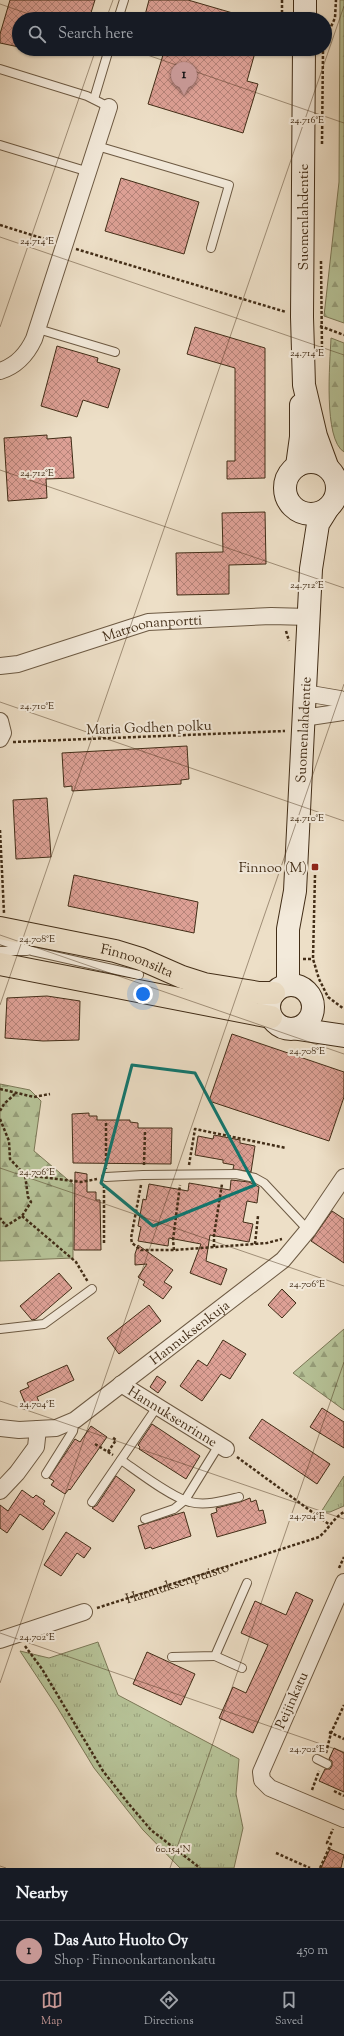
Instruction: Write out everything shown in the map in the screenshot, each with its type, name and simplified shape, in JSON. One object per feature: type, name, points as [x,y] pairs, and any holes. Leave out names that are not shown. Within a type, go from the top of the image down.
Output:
[{"type":"main road","points":[[305,0],[305,12]]},
{"type":"main road","name":"Suomenlahdentie","points":[[304,56],[302,317],[304,385],[316,436],[335,471]]},
{"type":"main road","name":"Suomenlahdentie","points":[[293,470],[301,437],[301,395],[304,385]]},
{"type":"main road","points":[[312,461],[335,471],[338,484],[336,499],[315,514],[300,512],[292,506],[287,497],[285,487],[293,470],[312,461]]},
{"type":"main road","name":"Suomenlahdentie","points":[[296,993],[302,959],[301,929],[295,891],[311,569],[318,524],[336,499]]},
{"type":"main road","name":"Suomenlahdentie","points":[[300,512],[303,542],[311,569]]},
{"type":"main road","name":"Finnoonsilta","points":[[2,920],[116,951],[141,959],[182,977],[204,984],[259,993],[296,993]]},
{"type":"main road","name":"Finnoonsilta","points":[[0,964],[271,1017]]},
{"type":"main road","points":[[296,993],[311,1019],[298,1028],[290,1030],[283,1028],[271,1017],[269,1009],[270,1000],[296,993],[337,1020],[344,1022]]},
{"type":"main road","points":[[298,1028],[344,1036]]},
{"type":"street","points":[[0,371],[15,364],[26,353],[38,329],[110,107]]},
{"type":"street","name":"Matroonanportti","points":[[0,666],[18,664],[148,622],[269,616],[309,617]]},
{"type":"street","points":[[305,693],[340,699],[344,702]]},
{"type":"street","points":[[303,718],[344,712]]},
{"type":"street","points":[[0,721],[6,740]]},
{"type":"street","name":"Hannuksenkuja","points":[[0,1428],[56,1428],[75,1420],[283,1260],[304,1235],[344,1178]]},
{"type":"street","name":"Hannuksenrinne","points":[[121,1384],[222,1447]]},
{"type":"street","points":[[0,1490],[17,1473],[36,1447],[38,1429]]},
{"type":"street","name":"Peijinkatu","points":[[339,1823],[270,1788],[262,1780],[261,1772],[344,1582]]},
{"type":"street","points":[[0,1640],[84,1612]]},
{"type":"lane","points":[[120,12],[124,0]]},
{"type":"lane","points":[[94,100],[107,56]]},
{"type":"lane","points":[[0,69],[94,100],[110,107]]},
{"type":"lane","points":[[0,145],[89,172]]},
{"type":"lane","points":[[97,146],[229,185],[211,248]]},
{"type":"lane","points":[[38,329],[115,352]]},
{"type":"lane","points":[[0,940],[32,951],[139,974]]},
{"type":"lane","points":[[0,951],[32,951]]},
{"type":"lane","points":[[106,1177],[185,1174],[245,1175],[264,1183],[304,1235]]},
{"type":"lane","points":[[0,1329],[44,1324],[92,1289]]},
{"type":"lane","points":[[92,1502],[157,1407]]},
{"type":"lane","points":[[46,1474],[73,1431],[75,1420]]},
{"type":"lane","points":[[145,1519],[174,1509],[185,1500],[222,1447]]},
{"type":"lane","points":[[121,1460],[190,1503],[210,1504],[239,1497]]},
{"type":"lane","points":[[215,1656],[248,1583]]},
{"type":"lane","points":[[172,1658],[215,1656],[242,1668]]},
{"type":"path","points":[[282,0],[282,12]]},
{"type":"path","points":[[332,25],[335,18],[336,0]]},
{"type":"path","points":[[322,147],[323,56]]},
{"type":"path","points":[[0,225],[273,307],[302,317],[344,335]]},
{"type":"path","points":[[321,255],[322,354]]},
{"type":"path","name":"Maria Godhen polku","points":[[6,740],[285,732]]},
{"type":"path","points":[[0,830],[2,920]]},
{"type":"path","points":[[313,959],[319,979],[328,997],[344,1009]]},
{"type":"path","points":[[0,1089],[34,1097],[50,1094]]},
{"type":"path","points":[[0,1111],[4,1104],[16,1093]]},
{"type":"path","points":[[0,1119],[9,1141],[10,1159],[25,1175],[28,1197],[31,1202],[22,1216],[6,1226],[0,1218]]},
{"type":"path","points":[[104,1243],[103,1192],[106,1177],[106,1122]]},
{"type":"path","points":[[174,1250],[174,1240],[185,1174],[195,1129],[286,1148]]},
{"type":"path","points":[[145,1130],[143,1175],[132,1243],[141,1250],[174,1250],[267,1243],[304,1235]]},
{"type":"path","points":[[214,1247],[214,1235],[224,1174]]},
{"type":"path","points":[[25,1175],[81,1182],[106,1177]]},
{"type":"path","points":[[22,1216],[76,1262],[92,1289]]},
{"type":"path","points":[[255,1244],[258,1216]]},
{"type":"path","points":[[108,1452],[116,1440],[112,1437]]},
{"type":"path","points":[[95,1444],[121,1460]]},
{"type":"path","points":[[222,1447],[330,1525]]},
{"type":"path","name":"Hannuksenpuisto","points":[[84,1612],[319,1537],[336,1516],[344,1512]]},
{"type":"path","points":[[16,1634],[42,1669],[103,1771],[128,1803],[151,1830],[200,1868]]},
{"type":"path","points":[[310,1794],[322,1762],[330,1732],[344,1705]]},
{"type":"path","points":[[330,1732],[344,1739]]},
{"type":"path","points":[[334,1791],[344,1796]]},
{"type":"path","points":[[320,1868],[331,1844],[327,1842],[339,1823]]},
{"type":"path","points":[[276,1853],[310,1868]]},
{"type":"highlighted area","points":[[132,1065],[195,1073],[255,1185],[153,1226],[101,1183]]},
{"type":"green space","points":[[340,0],[344,0],[344,323],[324,316],[339,182]]},
{"type":"green space","points":[[331,338],[344,343],[344,452],[337,444],[330,417],[329,381]]},
{"type":"green space","points":[[0,1084],[30,1090],[41,1101],[34,1151],[73,1184],[73,1258],[0,1261]]},
{"type":"green space","points":[[344,1329],[344,1410],[293,1373]]},
{"type":"green space","points":[[344,1476],[344,1506],[330,1512],[321,1512]]},
{"type":"green space","points":[[98,1642],[118,1695],[239,1759],[236,1794],[243,1828],[234,1868],[180,1868],[143,1830],[94,1768],[57,1707],[20,1651],[49,1658]]},
{"type":"building","points":[[10,0],[95,0],[91,12],[12,12],[12,46],[0,43],[0,34]]},
{"type":"building","points":[[149,0],[188,0],[229,12],[146,12]]},
{"type":"building","points":[[163,56],[254,56],[247,81],[258,84],[243,133],[148,104]]},
{"type":"building","points":[[121,178],[199,202],[184,254],[105,231]]},
{"type":"building","points":[[195,327],[265,348],[265,478],[227,479],[227,461],[235,461],[235,368],[187,354]]},
{"type":"building","points":[[57,346],[98,358],[97,362],[120,369],[108,408],[83,400],[77,417],[41,406]]},
{"type":"building","points":[[47,435],[47,439],[71,437],[74,478],[46,479],[47,498],[8,501],[4,438]]},
{"type":"building","points":[[265,512],[266,564],[229,565],[229,594],[177,595],[176,553],[223,552],[222,513]]},
{"type":"building","points":[[187,746],[189,779],[181,780],[181,784],[72,791],[72,786],[64,787],[62,753]]},
{"type":"building","points":[[47,798],[51,857],[16,859],[13,800]]},
{"type":"building","points":[[74,875],[198,902],[194,933],[68,906]]},
{"type":"building","points":[[47,996],[80,1001],[79,1040],[43,1041],[5,1038],[7,998]]},
{"type":"building","points":[[232,1034],[344,1072],[344,1097],[329,1141],[209,1101]]},
{"type":"building","points":[[89,1113],[89,1116],[97,1116],[97,1120],[130,1120],[130,1122],[138,1123],[138,1128],[172,1128],[171,1164],[73,1163],[72,1114]]},
{"type":"building","points":[[214,1135],[240,1140],[240,1143],[255,1146],[251,1172],[233,1169],[234,1165],[223,1163],[223,1160],[195,1155],[198,1136],[213,1139]]},
{"type":"building","points":[[75,1172],[87,1174],[87,1192],[96,1192],[96,1200],[100,1200],[101,1250],[74,1250]]},
{"type":"building","points":[[231,1180],[249,1182],[259,1187],[257,1203],[247,1201],[243,1222],[253,1224],[249,1242],[210,1235],[206,1261],[227,1269],[221,1285],[190,1273],[201,1244],[169,1238],[168,1246],[138,1241],[141,1227],[138,1226],[143,1199],[146,1200],[149,1184],[188,1191],[189,1183],[230,1190]]},
{"type":"building","points":[[332,1211],[344,1219],[344,1263],[311,1241]]},
{"type":"building","points":[[138,1245],[173,1270],[164,1282],[172,1287],[163,1299],[143,1285],[145,1282],[138,1277],[147,1264],[135,1265],[135,1254]]},
{"type":"building","points":[[59,1273],[72,1288],[36,1319],[32,1320],[20,1306]]},
{"type":"building","points":[[282,1289],[296,1303],[282,1318],[268,1305]]},
{"type":"building","points":[[149,1305],[161,1321],[119,1354],[107,1338]]},
{"type":"building","points":[[223,1340],[246,1354],[230,1379],[221,1374],[202,1401],[180,1386],[198,1360],[207,1366]]},
{"type":"building","points":[[67,1365],[74,1380],[37,1397],[39,1402],[27,1408],[20,1391],[29,1387],[27,1383]]},
{"type":"building","points":[[157,1376],[166,1382],[158,1393],[150,1387]]},
{"type":"building","points":[[322,1408],[344,1422],[344,1448],[310,1427]]},
{"type":"building","points":[[262,1419],[330,1464],[317,1484],[249,1438]]},
{"type":"building","points":[[152,1424],[200,1456],[186,1479],[139,1449],[140,1447],[138,1445]]},
{"type":"building","points":[[91,1426],[107,1437],[70,1490],[69,1489],[65,1494],[51,1485],[54,1481],[49,1478],[75,1439],[80,1442]]},
{"type":"building","points":[[116,1476],[135,1490],[113,1522],[92,1508],[97,1505]]},
{"type":"building","points":[[22,1490],[33,1498],[36,1495],[45,1501],[43,1504],[55,1513],[43,1530],[20,1514],[7,1533],[0,1528],[0,1505],[8,1511]]},
{"type":"building","points":[[250,1498],[251,1502],[256,1500],[259,1511],[263,1510],[266,1523],[217,1537],[211,1514],[217,1512],[216,1508]]},
{"type":"building","points":[[184,1512],[191,1536],[152,1549],[151,1547],[145,1549],[138,1526]]},
{"type":"building","points":[[66,1532],[91,1548],[84,1558],[77,1553],[61,1576],[44,1565]]},
{"type":"building","points":[[296,1592],[313,1600],[253,1733],[219,1718],[233,1687],[246,1693],[268,1645],[241,1633],[255,1601],[286,1615]]},
{"type":"building","points":[[147,1652],[195,1674],[181,1705],[133,1684]]},
{"type":"building","points":[[334,1748],[344,1753],[344,1792],[319,1781],[325,1769],[330,1769],[332,1766],[332,1761],[329,1759]]},
{"type":"building","points":[[330,1849],[344,1855],[341,1868],[321,1868]]},
{"type":"place","name":"Das Auto Huolto Oy","points":[[184,95]]},
{"type":"place","name":"Finnoo (M)","points":[[315,867]]}]
